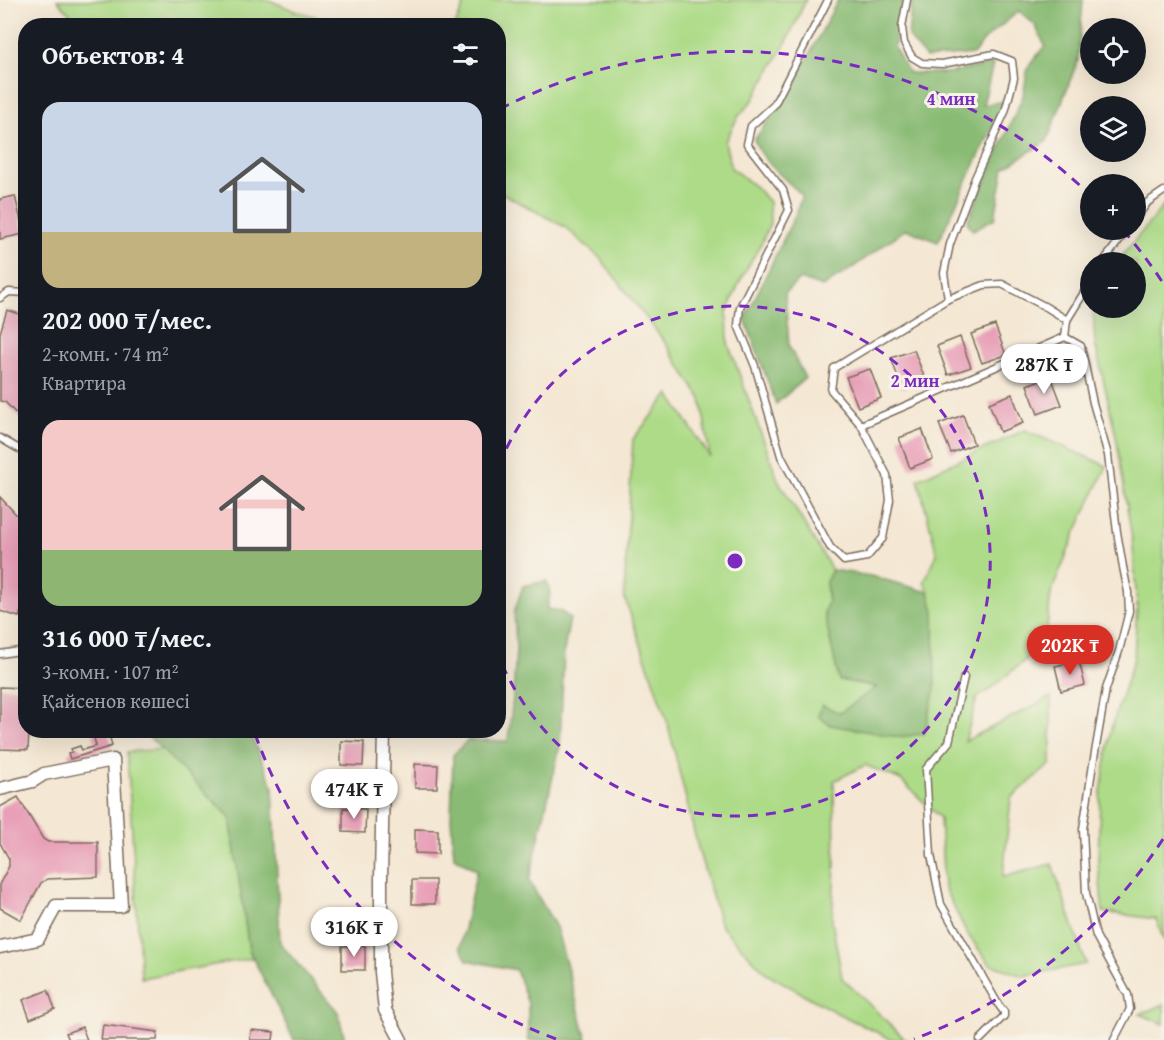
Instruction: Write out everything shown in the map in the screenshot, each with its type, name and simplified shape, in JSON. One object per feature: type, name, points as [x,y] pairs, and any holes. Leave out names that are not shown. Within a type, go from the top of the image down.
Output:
[{"type":"street","points":[[384,738],[381,972],[385,1010],[401,1040]]},
{"type":"street","points":[[0,789],[33,781],[44,774],[113,760],[121,906],[56,906],[38,939],[0,947]]},
{"type":"lane","points":[[828,0],[774,105],[750,126],[747,144],[783,190],[789,210],[740,307],[738,325],[754,366],[781,456],[830,547],[844,561],[867,557],[883,538],[890,500],[887,475],[861,425],[831,390],[834,368],[948,299],[984,285],[1002,284],[1067,320]]},
{"type":"lane","points":[[907,0],[902,27],[904,43],[912,57],[922,63],[942,64],[994,54],[1012,61],[1014,78],[1005,112],[975,178],[950,244],[944,273],[948,299]]},
{"type":"lane","points":[[1146,205],[1164,191]]},
{"type":"lane","points":[[0,298],[9,292],[18,293]]},
{"type":"lane","points":[[1065,337],[1067,320],[1080,299]]},
{"type":"lane","points":[[861,425],[1065,337]]},
{"type":"lane","points":[[1065,337],[1081,346],[1093,403],[1108,455],[1117,532],[1128,592],[1128,611],[1119,651],[1106,689],[1083,829],[1086,893],[1096,936],[1128,995],[1130,1009],[1114,1040]]},
{"type":"lane","points":[[0,438],[18,448]]},
{"type":"lane","points":[[0,654],[18,651]]},
{"type":"lane","points":[[964,677],[949,741],[926,769],[932,855],[941,904],[1004,1012],[1004,1016],[980,1040]]},
{"type":"green space","points":[[57,0],[269,0],[295,11],[322,18],[74,18]]},
{"type":"green space","points":[[466,0],[806,0],[787,41],[753,100],[738,117],[725,142],[731,168],[756,187],[769,202],[770,223],[739,283],[727,312],[728,343],[778,480],[832,570],[826,582],[828,602],[824,613],[878,686],[840,713],[819,716],[898,737],[929,592],[924,582],[937,554],[918,479],[1025,430],[1107,466],[1074,536],[1051,593],[1045,643],[977,698],[965,741],[1051,697],[1051,764],[1011,798],[1003,877],[1052,864],[1086,964],[1023,976],[990,964],[968,935],[944,888],[940,818],[901,780],[865,765],[834,781],[835,866],[832,921],[842,978],[906,1040],[893,1040],[835,1012],[766,973],[721,926],[699,852],[667,721],[624,596],[633,439],[669,394],[710,457],[701,399],[664,341],[601,259],[565,227],[506,195],[506,18],[458,18]]},
{"type":"green space","points":[[838,0],[903,0],[894,47],[909,73],[948,73],[993,64],[983,105],[1005,101],[938,242],[906,229],[822,287],[800,279],[785,293],[789,346],[805,378],[776,404],[745,319],[797,211],[802,195],[769,163],[754,140],[791,90]]},
{"type":"green space","points":[[912,0],[1083,0],[1078,60],[1047,141],[1004,168],[995,218],[973,230],[967,222],[1023,96],[1028,67],[1045,46],[1035,25],[1019,11],[984,40],[974,54],[926,58],[908,37]]},
{"type":"green space","points":[[1164,205],[1164,941],[1156,919],[1103,912],[1098,863],[1100,798],[1111,729],[1134,658],[1137,607],[1133,545],[1116,436],[1095,343],[1094,318],[1146,318],[1146,252],[1125,252],[1135,240],[1146,240],[1146,227]]},
{"type":"green space","points":[[832,570],[871,576],[929,592],[934,611],[935,689],[924,734],[899,737],[830,725],[818,716],[822,705],[840,713],[877,687],[839,680],[824,613],[828,602],[826,582]]},
{"type":"green space","points":[[547,581],[550,593],[547,609],[560,611],[570,618],[564,651],[560,746],[529,881],[556,927],[587,1040],[528,1040],[528,1004],[516,970],[467,960],[460,947],[477,870],[454,857],[451,820],[453,755],[468,740],[508,741],[516,648],[514,612],[523,586]]},
{"type":"green space","points":[[150,738],[252,738],[273,786],[280,943],[338,1012],[345,1040],[294,1040],[249,950],[230,817]]},
{"type":"green space","points":[[162,749],[230,817],[249,950],[253,958],[141,978],[127,752]]},
{"type":"green space","points":[[1164,1004],[1164,1024],[1140,1014]]},
{"type":"building","points":[[15,196],[18,209],[18,235],[0,239],[0,199]]},
{"type":"building","points":[[7,310],[18,313],[18,416],[5,402],[0,401],[0,333]]},
{"type":"building","points":[[995,325],[1006,355],[982,363],[971,334]]},
{"type":"building","points":[[960,337],[971,367],[948,375],[937,346]]},
{"type":"building","points":[[914,350],[925,379],[902,388],[891,358]]},
{"type":"building","points":[[870,369],[881,398],[858,407],[846,377]]},
{"type":"building","points":[[1051,376],[1062,405],[1038,414],[1027,385]]},
{"type":"building","points":[[1012,394],[1023,423],[1000,432],[989,403]]},
{"type":"building","points":[[963,415],[974,444],[951,453],[939,424]]},
{"type":"building","points":[[922,429],[933,459],[910,468],[899,438]]},
{"type":"building","points":[[0,497],[18,516],[18,617],[0,611]]},
{"type":"building","points":[[1079,661],[1085,685],[1061,691],[1055,666]]},
{"type":"building","points":[[0,687],[18,688],[18,738],[29,738],[28,750],[0,749]]},
{"type":"building","points":[[94,738],[110,738],[112,746],[70,759],[68,753],[72,752],[71,749],[80,746],[82,750],[96,746]]},
{"type":"building","points":[[341,741],[364,742],[363,766],[341,765]]},
{"type":"building","points":[[415,764],[438,765],[437,788],[415,788]]},
{"type":"building","points":[[18,797],[43,839],[48,842],[98,842],[98,877],[47,879],[41,883],[21,920],[0,908],[0,883],[9,866],[9,859],[0,843],[0,807]]},
{"type":"building","points":[[343,808],[366,809],[365,833],[343,832]]},
{"type":"building","points":[[415,829],[438,830],[438,854],[415,853]]},
{"type":"building","points":[[412,880],[435,880],[435,904],[412,904]]},
{"type":"building","points":[[342,946],[365,946],[365,970],[342,970]]},
{"type":"building","points":[[48,990],[55,1009],[30,1019],[23,1000]]},
{"type":"building","points":[[103,1025],[158,1032],[157,1040],[101,1040]]},
{"type":"building","points":[[82,1027],[87,1040],[69,1040],[66,1033]]},
{"type":"building","points":[[251,1030],[274,1032],[273,1040],[250,1040]]}]
